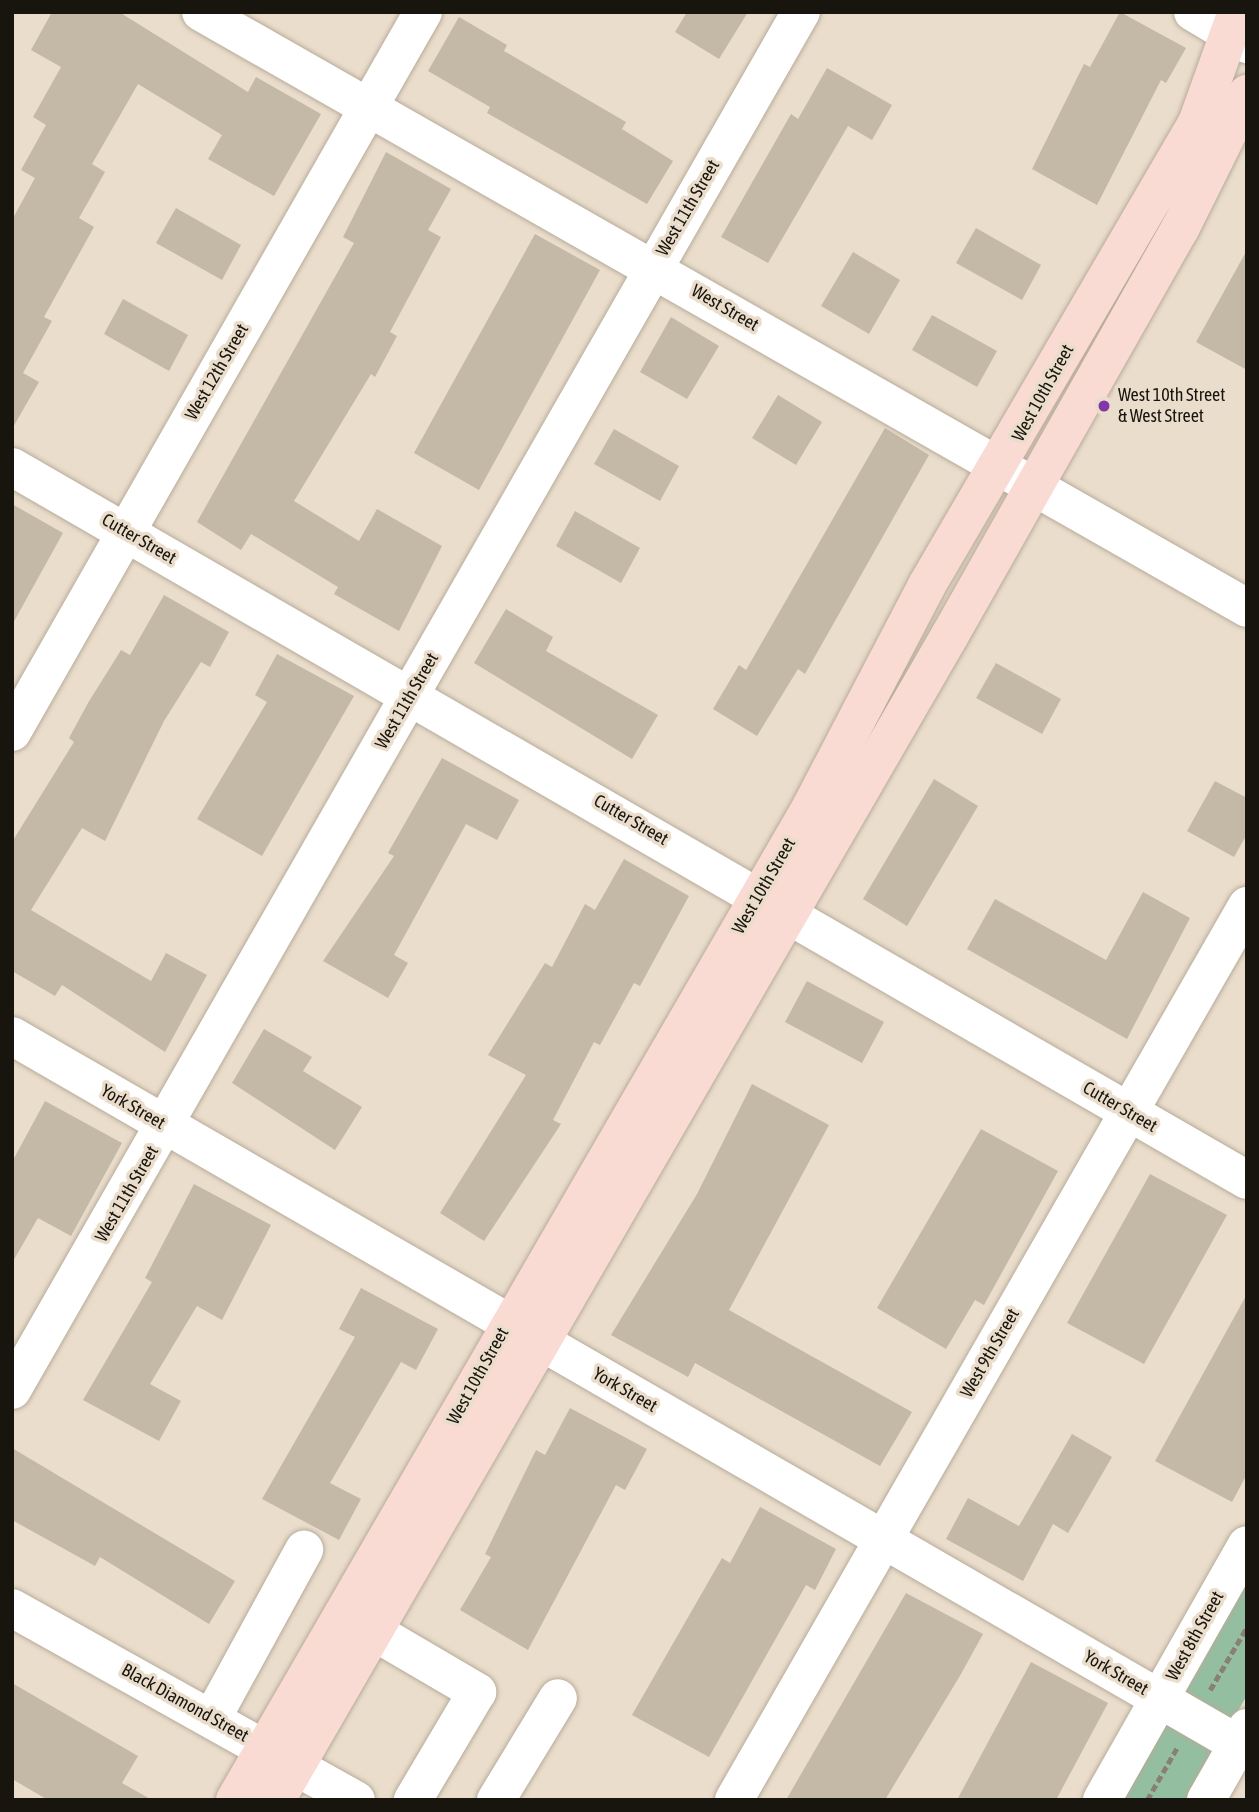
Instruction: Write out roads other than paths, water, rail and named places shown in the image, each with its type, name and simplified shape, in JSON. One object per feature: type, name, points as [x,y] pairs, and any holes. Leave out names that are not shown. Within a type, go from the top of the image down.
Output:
[{"type":"main road","name":"West 10th Street","points":[[282,1757],[523,1332],[775,902],[1017,474],[1197,123],[1238,30]]},
{"type":"main road","name":"West 10th Street","points":[[1017,474],[1180,229],[1247,94]]},
{"type":"main road","name":"West 10th Street","points":[[282,1757],[373,1631],[523,1332]]},
{"type":"main road","points":[[235,1800],[282,1757]]},
{"type":"main road","points":[[276,1800],[282,1757]]},
{"type":"street","name":"West Street","points":[[201,12],[654,267],[1247,608]]},
{"type":"street","name":"West 12th Street","points":[[12,732],[423,12]]},
{"type":"street","name":"West 11th Street","points":[[12,1390],[166,1127],[801,12]]},
{"type":"street","points":[[1193,12],[1238,30]]},
{"type":"street","name":"Cutter Street","points":[[12,467],[410,697],[775,902],[1247,1180]]},
{"type":"street","name":"West 9th Street","points":[[734,1800],[1247,906]]},
{"type":"street","name":"York Street","points":[[12,1036],[883,1540],[1161,1698],[1242,1736]]},
{"type":"street","name":"West 8th Street","points":[[1102,1800],[1247,1545]]},
{"type":"street","points":[[212,1718],[304,1550]]},
{"type":"street","name":"Black Diamond Street","points":[[12,1608],[356,1800]]},
{"type":"street","points":[[373,1631],[477,1692],[413,1800]]},
{"type":"street","points":[[496,1800],[558,1698]]},
{"type":"street","points":[[1206,1800],[1242,1736]]},
{"type":"place","name":"West 10th Street & West Street","points":[[1104,406]]}]
